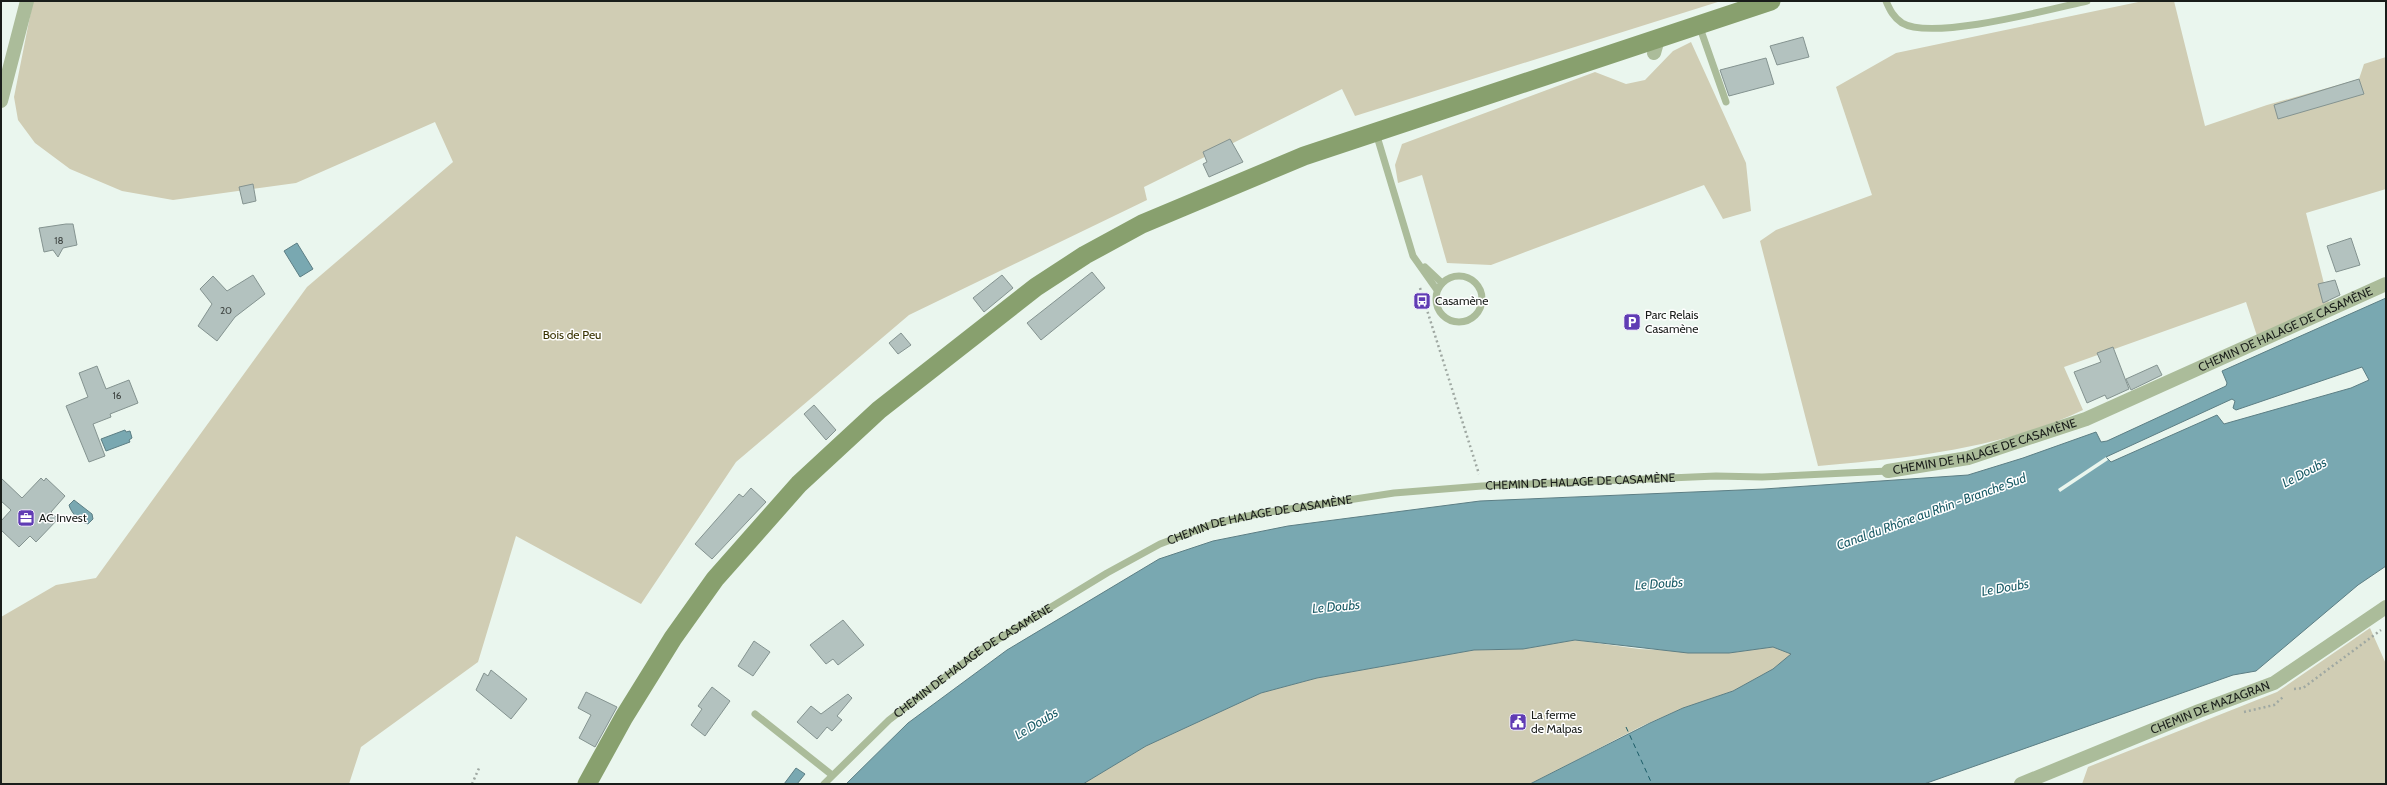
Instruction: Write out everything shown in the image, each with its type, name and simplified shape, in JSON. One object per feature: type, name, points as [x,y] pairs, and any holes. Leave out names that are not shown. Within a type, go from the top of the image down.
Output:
[{"type":"main road","points":[[587,784],[624,717],[672,638],[715,579],[799,484],[879,410],[1036,287],[1085,255],[1142,224],[1278,165],[1375,131],[1656,46],[1699,25],[1771,1]]},
{"type":"street","points":[[1,101],[27,1]]},
{"type":"street","name":"CHEMIN DE HALAGE DE CASAMÈNE","points":[[1888,471],[1968,458],[2086,419],[2386,284]]},
{"type":"street","name":"CHEMIN DE MAZAGRAN","points":[[2021,784],[2199,711],[2274,684],[2386,607]]},
{"type":"lane","points":[[1886,1],[1891,13],[1902,23],[1916,28],[1937,29],[2029,14],[2087,1]]},
{"type":"lane","points":[[1699,25],[1726,102]]},
{"type":"lane","points":[[1375,131],[1413,256],[1437,290]]},
{"type":"lane","points":[[1413,256],[1442,283]]},
{"type":"lane","points":[[1460,276],[1471,279],[1478,284],[1483,299],[1478,313],[1465,322],[1450,321],[1439,312],[1435,297],[1437,290],[1448,278],[1460,276]]},
{"type":"lane","name":"CHEMIN DE HALAGE DE CASAMÈNE","points":[[824,784],[889,720],[980,651],[1107,574],[1160,544],[1213,524],[1257,514],[1394,493],[1482,486],[1716,476],[1762,477],[1888,471]]},
{"type":"lane","points":[[754,714],[832,775]]},
{"type":"path","points":[[1420,287],[1482,486]]},
{"type":"path","points":[[472,784],[480,766]]},
{"type":"green space","name":"Bois de Peu","points":[[33,1],[1721,1],[1355,116],[1342,89],[1144,187],[1147,200],[909,315],[736,462],[641,604],[516,536],[478,662],[361,747],[349,784],[1,784],[1,617],[56,585],[96,578],[307,287],[453,162],[435,122],[296,183],[173,200],[122,191],[70,169],[35,143],[18,120],[14,97]]},
{"type":"green space","points":[[2143,1],[2174,1],[2205,126],[2267,105],[2359,79],[2364,64],[2386,57],[2386,189],[2306,213],[2329,303],[2257,336],[2246,302],[2064,367],[2083,410],[2052,423],[2019,434],[1954,450],[1818,466],[1760,241],[1776,230],[1872,195],[1836,87],[1896,53]]},
{"type":"green space","points":[[1691,42],[1746,163],[1751,211],[1723,219],[1704,185],[1491,265],[1447,263],[1422,175],[1398,183],[1395,165],[1402,144],[1595,72],[1626,84],[1645,80],[1673,51]]},
{"type":"green space","points":[[2370,628],[2386,664],[2386,784],[2082,784],[2088,767],[2277,692]]},
{"type":"green space","points":[[1575,640],[1639,649],[1729,653],[1773,647],[1792,654],[1773,669],[1733,691],[1683,708],[1642,726],[1530,784],[1083,784],[1146,746],[1261,693],[1317,678],[1474,650],[1523,649]]},
{"type":"water","points":[[297,243],[313,269],[300,277],[284,251]]},
{"type":"water","points":[[2386,298],[2386,566],[2358,585],[2256,671],[2233,675],[1924,784],[1530,784],[1650,723],[1683,708],[1733,691],[1773,669],[1791,654],[1773,647],[1729,653],[1688,653],[1575,640],[1523,649],[1474,650],[1317,678],[1261,693],[1146,746],[1083,784],[846,784],[908,723],[1007,650],[1159,559],[1213,541],[1288,526],[1480,501],[1764,489],[1968,475],[2023,458],[2096,432],[2101,442],[2107,441],[2226,386],[2227,383],[2222,371]],"holes":[[[2362,367],[2369,380],[2351,388],[2224,424],[2217,415],[2111,462],[2106,457],[2232,399],[2235,401],[2233,408],[2236,410]]]},
{"type":"water","points":[[125,430],[126,432],[130,431],[132,438],[129,440],[130,442],[106,451],[101,439]]},
{"type":"water","points":[[74,500],[92,514],[93,519],[88,524],[79,519],[72,511],[69,505]]},
{"type":"water","points":[[796,768],[805,774],[797,784],[784,784]]},
{"type":"pier","points":[[2106,457],[2108,460],[2060,492],[2058,489]]},
{"type":"building","points":[[1803,37],[1809,57],[1777,65],[1770,46]]},
{"type":"building","points":[[1766,58],[1774,84],[1729,96],[1720,70]]},
{"type":"building","points":[[2359,79],[2364,94],[2278,119],[2274,105]]},
{"type":"building","points":[[1230,139],[1243,162],[1209,177],[1203,164],[1207,162],[1203,152]]},
{"type":"building","points":[[253,184],[256,201],[243,204],[239,187]]},
{"type":"building","points":[[73,224],[77,245],[63,248],[58,257],[53,250],[44,252],[39,228]]},
{"type":"building","points":[[2351,238],[2360,265],[2336,272],[2327,246]]},
{"type":"building","points":[[1092,272],[1105,288],[1041,340],[1027,323]]},
{"type":"building","points":[[253,275],[265,294],[235,317],[217,341],[198,326],[212,304],[200,289],[213,276],[227,291]]},
{"type":"building","points":[[1002,275],[1013,288],[984,312],[973,298]]},
{"type":"building","points":[[2335,280],[2340,295],[2323,303],[2318,284]]},
{"type":"building","points":[[901,333],[911,345],[898,354],[889,343]]},
{"type":"building","points":[[2113,347],[2129,389],[2107,399],[2105,395],[2087,403],[2074,372],[2101,362],[2097,353]]},
{"type":"building","points":[[2157,365],[2162,375],[2131,390],[2126,379]]},
{"type":"building","points":[[97,366],[106,389],[129,380],[138,403],[110,414],[111,417],[93,424],[105,456],[89,462],[66,406],[88,397],[79,373]]},
{"type":"building","points":[[814,405],[836,430],[826,440],[804,414]]},
{"type":"building","points":[[1,478],[22,498],[41,478],[44,481],[46,478],[65,496],[51,512],[58,519],[36,542],[30,536],[19,547],[1,530],[1,521],[11,510],[1,501]]},
{"type":"building","points":[[751,488],[766,502],[712,559],[695,544],[739,494],[743,497]]},
{"type":"building","points":[[843,620],[864,645],[838,665],[833,659],[826,664],[810,645]]},
{"type":"building","points":[[754,641],[770,652],[753,676],[738,666]]},
{"type":"building","points":[[491,670],[527,699],[511,719],[476,690],[484,673],[488,676]]},
{"type":"building","points":[[712,687],[730,701],[705,736],[691,725],[702,709],[698,706]]},
{"type":"building","points":[[586,692],[617,707],[595,747],[579,738],[591,715],[578,708]]},
{"type":"building","points":[[848,694],[852,698],[837,716],[842,720],[832,731],[827,727],[817,739],[797,722],[811,706],[821,714]]},
{"type":"ferry route","points":[[1626,727],[1652,784]]},
{"type":"place","name":"Casamène","points":[[1422,301]]},
{"type":"place","name":"Parc Relais Casamène","points":[[1632,322]]},
{"type":"place","name":"AC Invest","points":[[26,518]]},
{"type":"place","name":"La ferme de Malpas","points":[[1518,722]]},
{"type":"water label","name":"Le Doubs","points":[[2304,472]]},
{"type":"water label","name":"Canal du Rhône au Rhin - Branche Sud","points":[[1931,511]]},
{"type":"water label","name":"Le Doubs","points":[[1659,583]]},
{"type":"water label","name":"Le Doubs","points":[[2005,587]]},
{"type":"water label","name":"Le Doubs","points":[[1336,606]]},
{"type":"water label","name":"Le Doubs","points":[[1036,723]]}]
